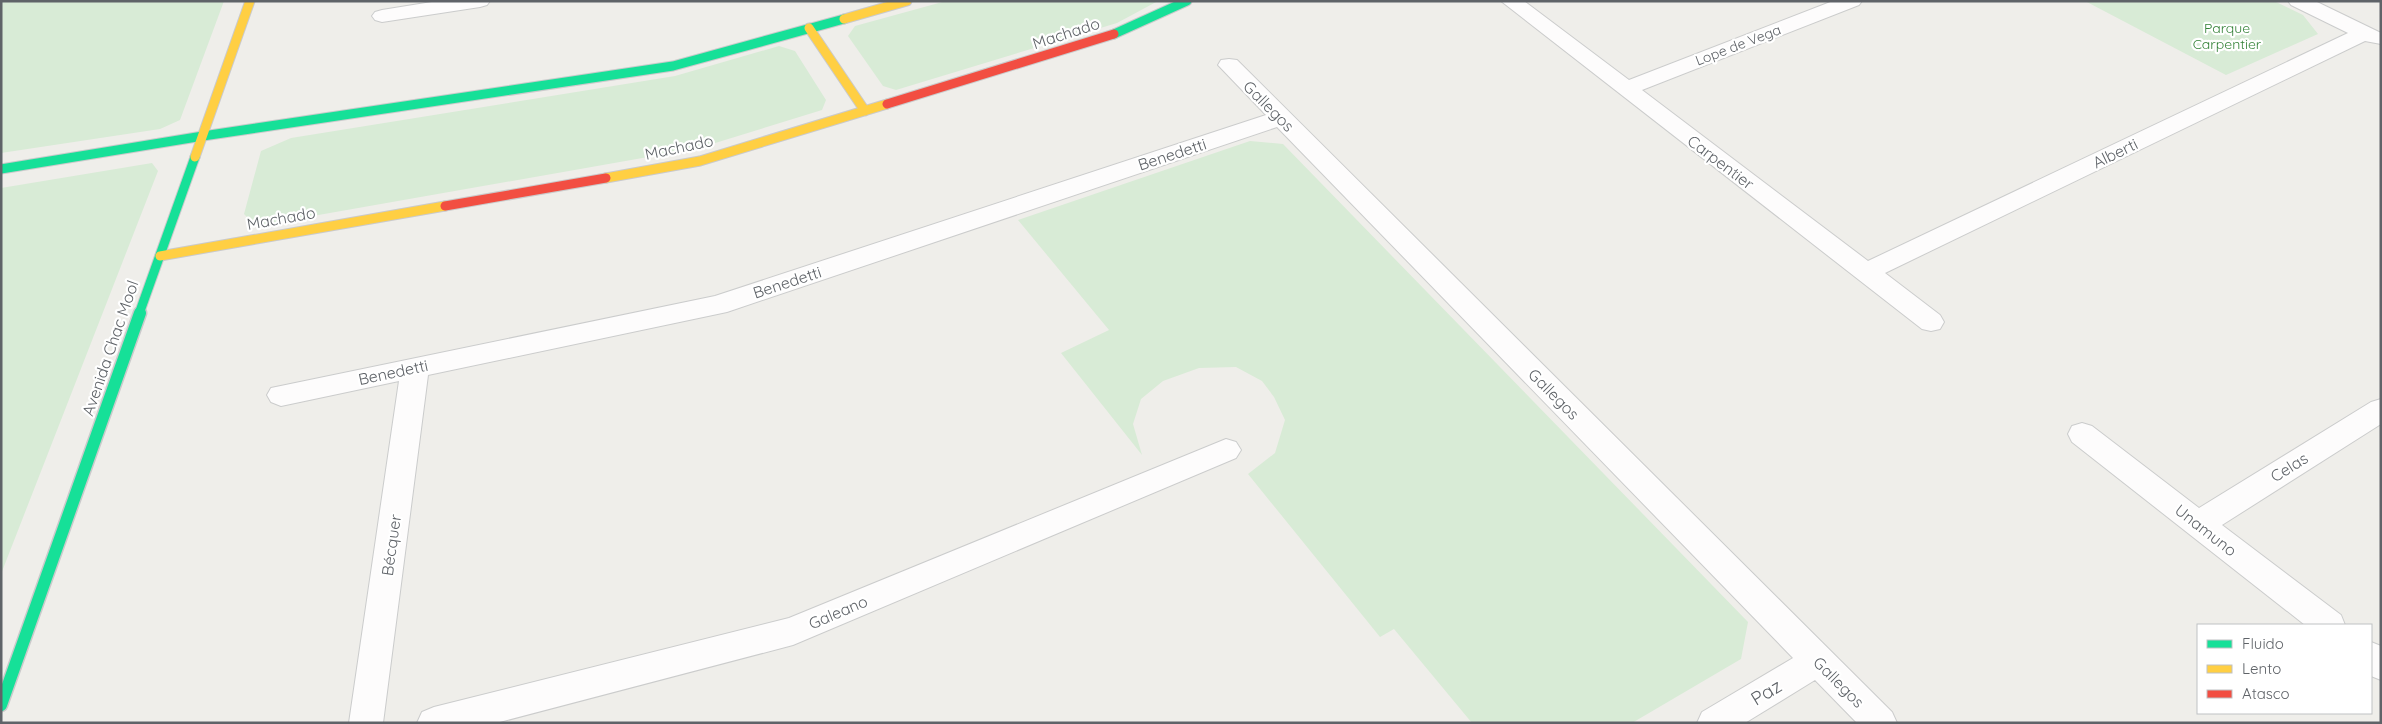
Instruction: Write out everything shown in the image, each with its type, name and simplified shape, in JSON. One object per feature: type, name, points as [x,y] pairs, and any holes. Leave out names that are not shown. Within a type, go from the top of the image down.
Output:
[{"type":"street","name":"Avenida Chac Mool","points":[[1,705],[250,1]]},
{"type":"street","points":[[1,169],[202,136],[673,66],[907,1]]},
{"type":"street","name":"Machado","points":[[160,256],[700,161],[1103,39],[1187,1]]},
{"type":"street","name":"Carpentier","points":[[1510,1],[1931,322]]},
{"type":"street","name":"Lope de Vega","points":[[1625,88],[1852,1]]},
{"type":"street","points":[[2298,1],[2373,37]]},
{"type":"street","points":[[382,16],[474,2]]},
{"type":"street","points":[[809,28],[865,111]]},
{"type":"street","name":"Alberti","points":[[1866,272],[2373,37]]},
{"type":"street","name":"Gallegos","points":[[1228,65],[1880,723]]},
{"type":"street","name":"Benedetti","points":[[281,395],[718,305],[1280,118]]},
{"type":"street","name":"Bécquer","points":[[366,723],[415,367]]},
{"type":"street","name":"Celas","points":[[2198,524],[2381,410]]},
{"type":"street","name":"Unamuno","points":[[2082,434],[2329,624]]},
{"type":"street","name":"Galeano","points":[[434,723],[793,631],[1226,450]]},
{"type":"street","name":"Paz","points":[[1714,723],[1818,661]]},
{"type":"green space","points":[[1,1],[224,1],[180,120],[160,129],[1,153]]},
{"type":"green space","points":[[946,1],[1158,1],[1117,23],[896,90],[883,86],[848,36],[855,26]]},
{"type":"green space","name":"Parque Carpentier","points":[[2085,1],[2274,1],[2303,15],[2318,34],[2226,75]]},
{"type":"green space","points":[[779,46],[795,51],[826,100],[822,110],[699,148],[256,226],[244,214],[261,151],[291,138],[675,76]]},
{"type":"green space","points":[[1250,141],[1283,144],[1748,622],[1741,659],[1632,723],[1472,723],[1394,629],[1380,637],[1248,474],[1275,453],[1285,420],[1274,397],[1262,381],[1236,367],[1199,368],[1163,381],[1141,399],[1133,424],[1142,455],[1061,353],[1109,330],[1018,220]]},
{"type":"green space","points":[[152,163],[158,171],[1,574],[1,188]]},
{"type":"traffic: fast","points":[[1114,34],[1187,1]]},
{"type":"traffic: fast","points":[[203,136],[673,66],[844,19]]},
{"type":"traffic: fast","points":[[1,169],[203,136]]},
{"type":"traffic: fast","points":[[1,705],[195,157]]},
{"type":"traffic: slow","points":[[195,157],[250,1]]},
{"type":"traffic: slow","points":[[844,19],[907,1]]},
{"type":"traffic: slow","points":[[809,28],[865,111]]},
{"type":"traffic: slow","points":[[606,178],[700,161],[887,104]]},
{"type":"traffic: slow","points":[[160,256],[445,206]]},
{"type":"traffic: jam","points":[[887,104],[1114,34]]},
{"type":"traffic: jam","points":[[445,206],[606,178]]}]
